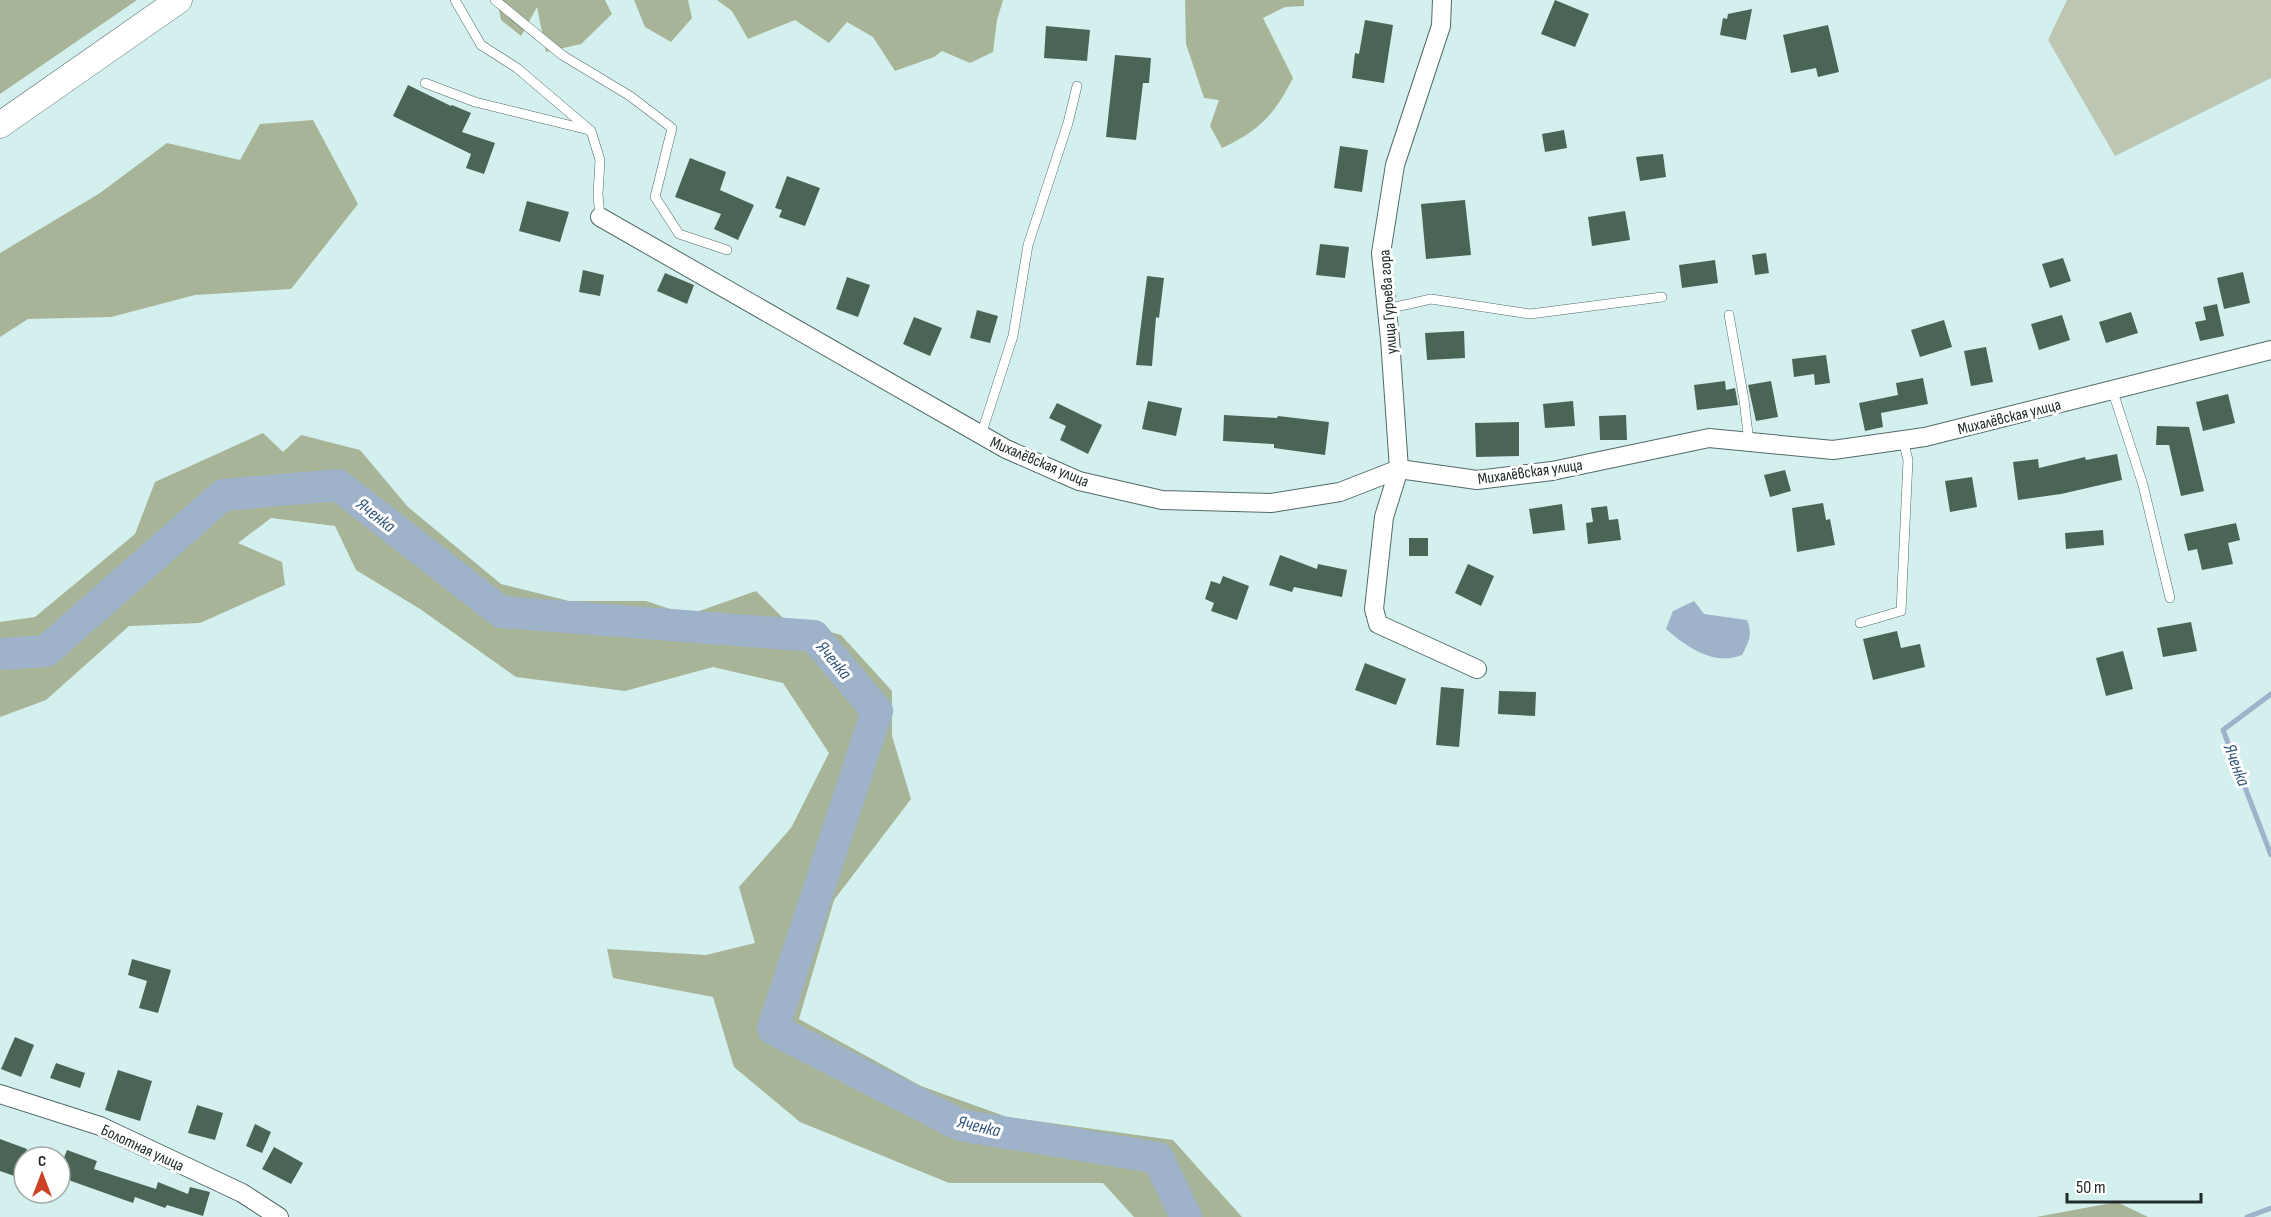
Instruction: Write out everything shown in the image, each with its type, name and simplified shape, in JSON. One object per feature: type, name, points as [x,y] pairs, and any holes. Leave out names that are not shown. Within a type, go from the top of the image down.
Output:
[{"type":"main road","points":[[0,125],[179,0]]},
{"type":"street","name":"улица Гурьева гора","points":[[1399,469],[1381,253],[1395,165],[1441,26],[1442,0]]},
{"type":"street","name":"Михалёвская улица","points":[[600,217],[1006,449],[1079,481],[1162,500],[1271,503],[1340,492],[1399,469],[1477,480],[1552,471],[1709,438],[1833,450],[1925,437],[2271,350]]},
{"type":"street","points":[[1399,469],[1384,517],[1374,609],[1378,624],[1476,669]]},
{"type":"street","name":"Болотная улица","points":[[0,1094],[100,1126],[242,1193],[279,1217]]},
{"type":"lane","points":[[455,0],[481,45],[517,68],[591,131],[600,160],[598,195],[600,217]]},
{"type":"lane","points":[[495,0],[562,55],[630,96],[672,128],[655,197],[679,234],[728,250]]},
{"type":"lane","points":[[425,83],[476,102],[591,131]]},
{"type":"lane","points":[[981,435],[1013,336],[1028,245],[1068,123],[1077,86]]},
{"type":"lane","points":[[1386,309],[1431,299],[1530,314],[1662,297]]},
{"type":"lane","points":[[1729,315],[1749,442]]},
{"type":"lane","points":[[2112,389],[2143,485],[2170,598]]},
{"type":"lane","points":[[1860,623],[1901,611],[1908,460],[1903,440]]},
{"type":"green space","points":[[0,0],[137,0],[0,94]]},
{"type":"green space","points":[[497,0],[605,0],[612,14],[581,44],[546,52],[537,7],[521,36],[501,20]]},
{"type":"green space","points":[[634,0],[688,0],[692,18],[671,42],[645,27]]},
{"type":"green space","points":[[717,0],[1003,0],[997,20],[993,52],[970,63],[942,51],[934,57],[895,71],[873,37],[847,22],[829,43],[795,20],[748,39],[732,11]]},
{"type":"green space","points":[[1185,0],[1304,0],[1304,6],[1285,7],[1263,18],[1293,78],[1286,91],[1265,120],[1246,135],[1222,148],[1210,126],[1219,100],[1204,98],[1186,44]]},
{"type":"green space","points":[[2067,0],[2271,0],[2271,78],[2115,156],[2048,40]]},
{"type":"green space","points":[[313,120],[358,204],[291,289],[195,295],[111,317],[28,319],[0,337],[0,253],[100,193],[167,143],[240,160],[260,124]]},
{"type":"green space","points":[[263,433],[283,452],[301,435],[360,450],[408,507],[501,584],[569,601],[646,601],[688,615],[756,591],[784,619],[841,635],[892,691],[892,736],[911,799],[834,900],[799,1019],[921,1086],[1007,1117],[1173,1140],[1242,1217],[1134,1217],[1103,1183],[949,1183],[800,1122],[734,1067],[713,997],[613,978],[607,949],[706,955],[755,943],[739,887],[791,828],[829,753],[783,683],[713,667],[625,691],[516,677],[420,609],[356,570],[335,526],[271,518],[238,543],[282,562],[285,585],[200,623],[129,626],[46,700],[0,717],[0,622],[35,617],[135,534],[155,482]]},
{"type":"green space","points":[[2117,1202],[2148,1217],[2036,1217]]},
{"type":"water","points":[[1694,601],[1704,614],[1747,620],[1750,630],[1749,638],[1742,655],[1732,658],[1711,657],[1683,643],[1666,629],[1673,611]]},
{"type":"building","points":[[1555,0],[1589,14],[1575,47],[1541,34]]},
{"type":"building","points":[[1752,9],[1746,40],[1720,35],[1723,18],[1727,19],[1728,14]]},
{"type":"building","points":[[1365,20],[1393,25],[1384,83],[1352,78],[1355,53],[1359,54]]},
{"type":"building","points":[[1828,25],[1839,72],[1818,77],[1816,68],[1791,73],[1783,35]]},
{"type":"building","points":[[1046,26],[1090,30],[1087,61],[1044,58]]},
{"type":"building","points":[[1115,55],[1151,58],[1149,83],[1143,83],[1136,140],[1106,137]]},
{"type":"building","points":[[408,85],[471,113],[462,132],[495,143],[484,174],[466,168],[471,154],[393,116]]},
{"type":"building","points":[[1564,130],[1567,148],[1545,152],[1542,134]]},
{"type":"building","points":[[1340,146],[1368,150],[1362,192],[1334,188]]},
{"type":"building","points":[[1663,154],[1666,177],[1640,181],[1636,157]]},
{"type":"building","points":[[690,158],[726,172],[720,190],[754,205],[738,240],[714,229],[721,214],[675,197]]},
{"type":"building","points":[[787,176],[820,188],[805,226],[779,217],[782,210],[775,208]]},
{"type":"building","points":[[1465,200],[1471,255],[1426,259],[1421,204]]},
{"type":"building","points":[[527,201],[569,212],[560,242],[519,231]]},
{"type":"building","points":[[1625,211],[1630,240],[1592,246],[1588,217]]},
{"type":"building","points":[[1320,244],[1349,247],[1345,278],[1316,275]]},
{"type":"building","points":[[1766,253],[1769,273],[1755,275],[1752,255]]},
{"type":"building","points":[[2063,258],[2071,281],[2050,288],[2042,264]]},
{"type":"building","points":[[1715,260],[1718,283],[1682,288],[1679,265]]},
{"type":"building","points":[[583,270],[604,275],[600,296],[579,292]]},
{"type":"building","points":[[2243,272],[2250,303],[2224,309],[2217,278]]},
{"type":"building","points":[[665,273],[694,285],[687,304],[657,291]]},
{"type":"building","points":[[1147,276],[1164,278],[1159,318],[1156,317],[1152,366],[1136,365]]},
{"type":"building","points":[[847,277],[870,285],[858,317],[836,309]]},
{"type":"building","points":[[2217,304],[2224,336],[2200,341],[2195,322],[2206,320],[2203,307]]},
{"type":"building","points":[[977,310],[998,316],[990,343],[970,338]]},
{"type":"building","points":[[2131,312],[2138,333],[2106,343],[2099,322]]},
{"type":"building","points":[[2062,315],[2070,340],[2039,350],[2031,324]]},
{"type":"building","points":[[914,317],[942,328],[930,356],[903,344]]},
{"type":"building","points":[[1944,320],[1952,347],[1920,357],[1911,330]]},
{"type":"building","points":[[1464,331],[1465,358],[1427,360],[1425,333]]},
{"type":"building","points":[[1986,347],[1993,382],[1971,386],[1964,351]]},
{"type":"building","points":[[1826,355],[1830,383],[1815,385],[1814,374],[1794,377],[1792,359]]},
{"type":"building","points":[[1923,378],[1928,404],[1881,413],[1883,427],[1865,431],[1859,403],[1898,395],[1896,383]]},
{"type":"building","points":[[1725,381],[1726,390],[1735,388],[1738,405],[1697,410],[1694,385]]},
{"type":"building","points":[[1771,381],[1778,417],[1756,421],[1748,385]]},
{"type":"building","points":[[2228,394],[2235,423],[2203,431],[2196,402]]},
{"type":"building","points":[[1148,401],[1182,408],[1176,436],[1142,429]]},
{"type":"building","points":[[1573,401],[1575,426],[1545,428],[1543,404]]},
{"type":"building","points":[[1057,403],[1102,425],[1088,454],[1060,440],[1066,426],[1049,418]]},
{"type":"building","points":[[1224,415],[1277,418],[1278,416],[1329,422],[1325,455],[1274,448],[1274,444],[1223,441]]},
{"type":"building","points":[[1626,415],[1627,440],[1600,440],[1599,416]]},
{"type":"building","points":[[1519,422],[1519,456],[1476,457],[1475,423]]},
{"type":"building","points":[[2157,426],[2189,427],[2204,491],[2181,496],[2169,445],[2156,445]]},
{"type":"building","points":[[2117,454],[2122,480],[2061,494],[2018,500],[2013,462],[2038,459],[2039,468],[2085,457],[2086,460]]},
{"type":"building","points":[[1785,470],[1791,491],[1770,497],[1764,475]]},
{"type":"building","points":[[1972,477],[1977,507],[1950,512],[1945,481]]},
{"type":"building","points":[[1823,503],[1826,520],[1830,519],[1835,545],[1797,552],[1792,508]]},
{"type":"building","points":[[1562,504],[1565,530],[1533,534],[1529,509]]},
{"type":"building","points":[[1607,506],[1609,520],[1618,519],[1621,540],[1588,544],[1586,523],[1593,522],[1591,508]]},
{"type":"building","points":[[2236,523],[2240,540],[2228,543],[2233,564],[2202,570],[2197,549],[2188,551],[2184,534]]},
{"type":"building","points":[[2103,530],[2104,545],[2066,549],[2065,533]]},
{"type":"building","points":[[1409,538],[1428,538],[1428,556],[1409,556]]},
{"type":"building","points":[[1280,555],[1317,569],[1318,564],[1347,570],[1342,597],[1294,587],[1292,592],[1269,585]]},
{"type":"building","points":[[1468,564],[1494,576],[1481,606],[1455,593]]},
{"type":"building","points":[[1223,576],[1249,586],[1237,620],[1211,611],[1214,603],[1205,599],[1211,581],[1220,584]]},
{"type":"building","points":[[2191,622],[2197,651],[2163,657],[2157,628]]},
{"type":"building","points":[[1897,631],[1901,648],[1920,644],[1925,667],[1873,680],[1863,639]]},
{"type":"building","points":[[2123,651],[2133,689],[2106,696],[2096,658]]},
{"type":"building","points":[[1365,663],[1406,679],[1396,705],[1355,690]]},
{"type":"building","points":[[1441,687],[1464,689],[1459,747],[1436,745]]},
{"type":"building","points":[[1499,691],[1536,692],[1535,716],[1498,714]]},
{"type":"building","points":[[132,959],[171,970],[158,1013],[139,1008],[147,981],[128,975]]},
{"type":"building","points":[[15,1037],[34,1045],[21,1077],[1,1069]]},
{"type":"building","points":[[56,1063],[85,1073],[80,1088],[50,1078]]},
{"type":"building","points":[[118,1070],[152,1081],[140,1121],[105,1110]]},
{"type":"building","points":[[197,1105],[223,1113],[215,1140],[188,1133]]},
{"type":"building","points":[[255,1124],[271,1132],[262,1153],[246,1146]]},
{"type":"building","points":[[0,1139],[16,1145],[12,1145],[12,1175],[0,1171]]},
{"type":"building","points":[[274,1147],[303,1163],[291,1184],[262,1169]]},
{"type":"building","points":[[72,1152],[97,1161],[94,1169],[156,1189],[158,1182],[188,1194],[190,1187],[210,1192],[203,1216],[167,1205],[165,1208],[135,1197],[133,1203],[72,1181]]},
{"type":"waterway","name":"Яченка","points":[[0,654],[46,651],[223,495],[338,485],[501,612],[814,636],[877,711],[773,1029],[960,1125],[1158,1158],[1186,1217]]},
{"type":"waterway","name":"Яченка","points":[[2271,694],[2223,730],[2271,855]]},
{"type":"waterway","name":"Яченка","points":[[2247,1217],[2271,1208]]}]
